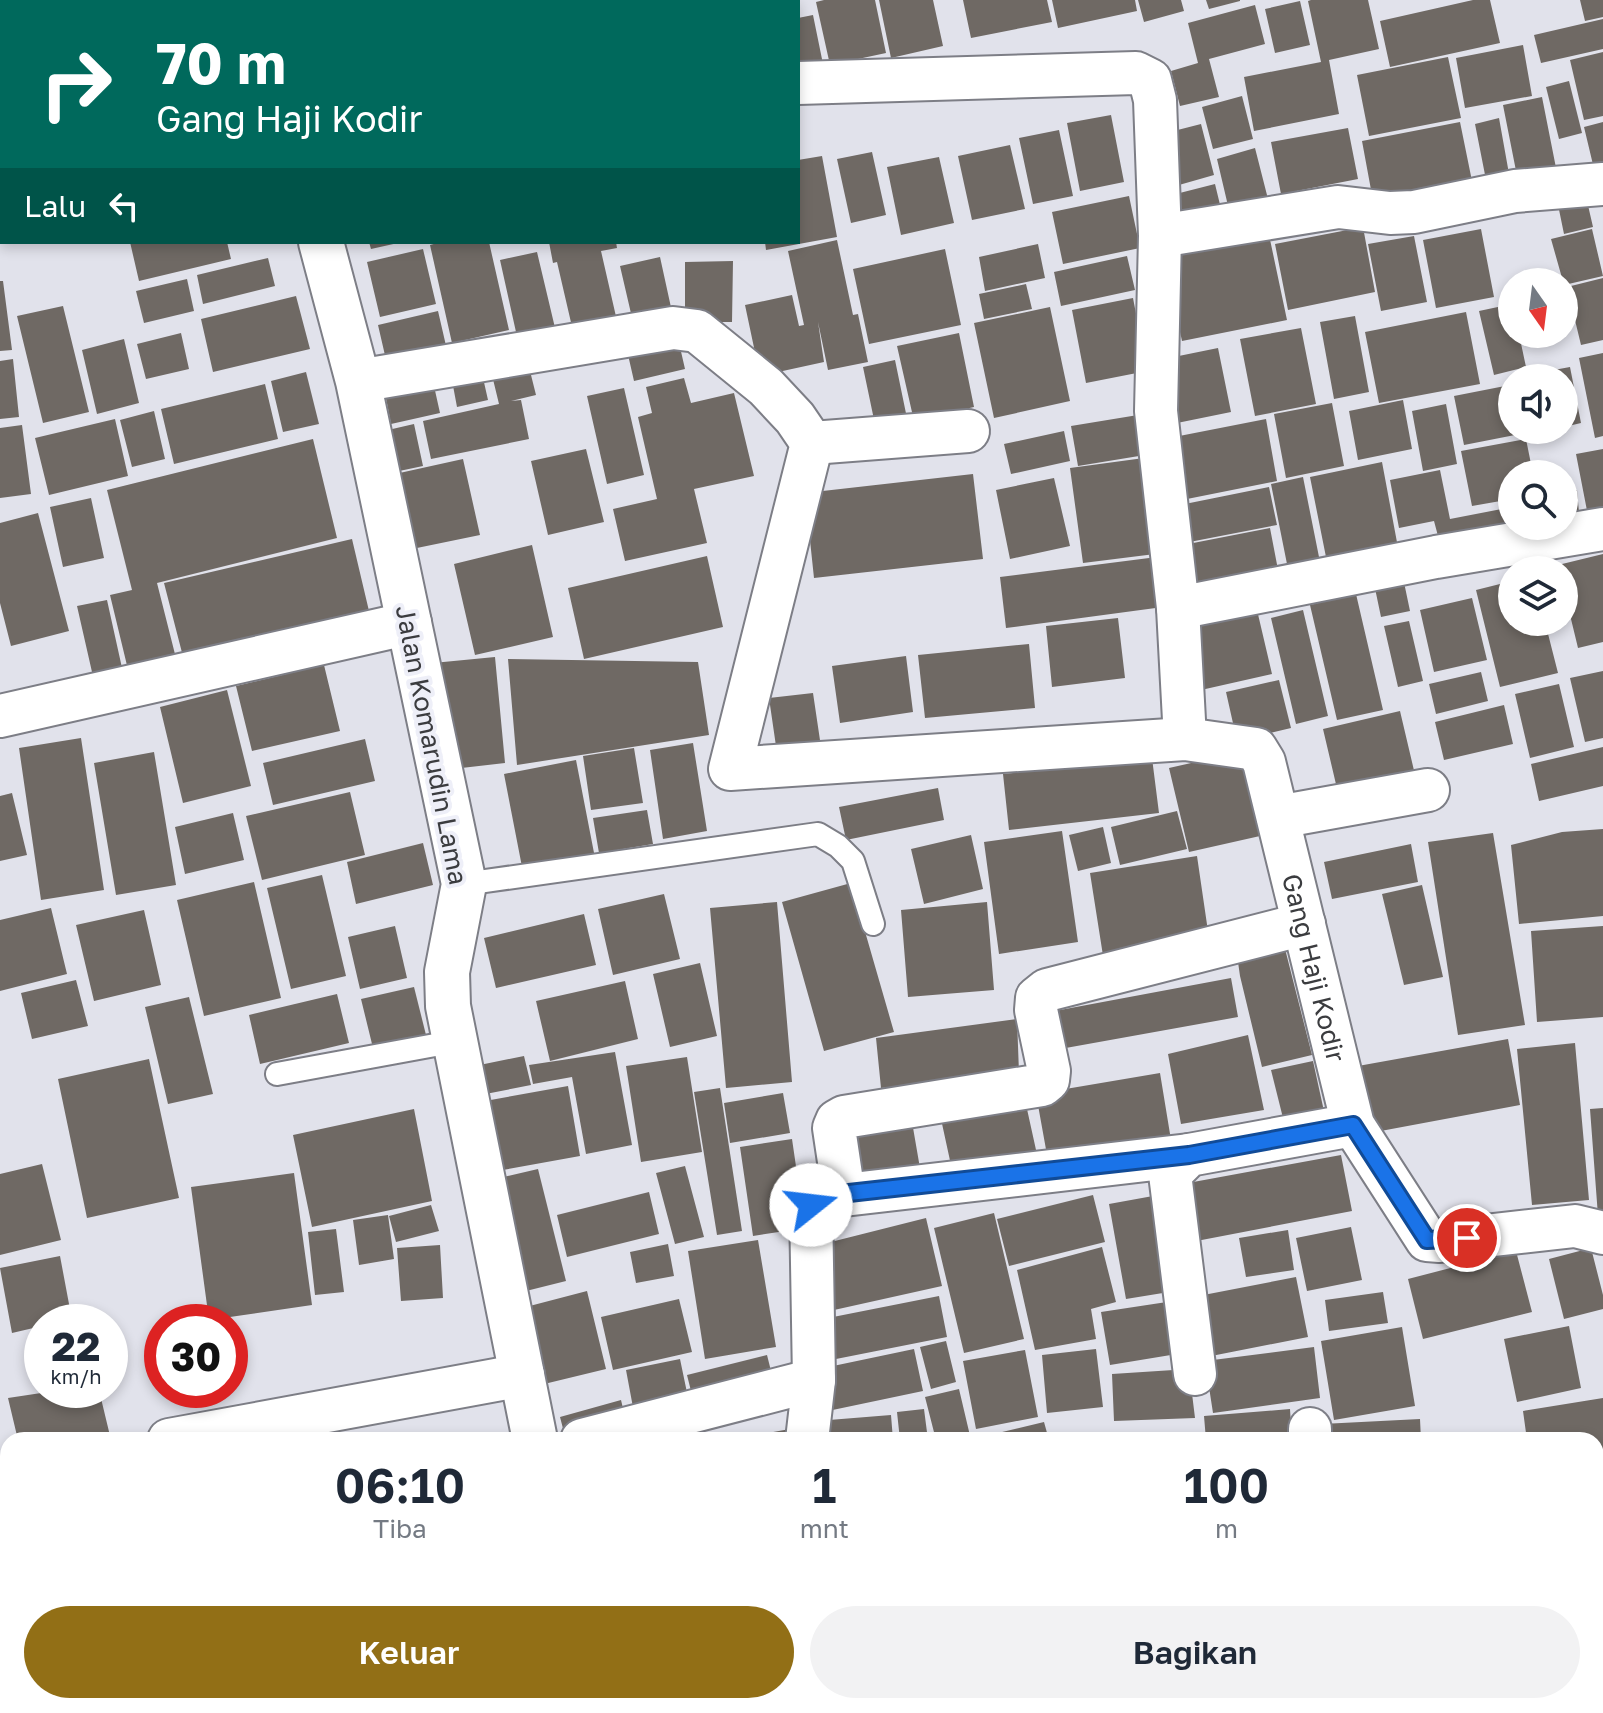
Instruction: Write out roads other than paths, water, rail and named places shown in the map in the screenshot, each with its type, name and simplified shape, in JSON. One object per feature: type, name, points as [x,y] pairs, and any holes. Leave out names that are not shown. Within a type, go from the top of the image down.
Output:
[{"type":"street","points":[[358,381],[673,328],[697,331],[766,387],[795,418],[812,443],[730,769],[1185,739],[1178,608],[1156,411],[1160,236],[1155,100],[1150,80],[1136,73],[800,83]]},
{"type":"street","points":[[1160,236],[1338,207],[1390,213],[1414,212],[1515,191],[1603,184]]},
{"type":"street","name":"Jalan Komarudin Lama","points":[[322,244],[358,381],[464,884],[447,972],[448,1006],[534,1432]]},
{"type":"street","points":[[812,443],[968,431]]},
{"type":"street","points":[[1178,608],[1436,557],[1603,529]]},
{"type":"street","points":[[0,716],[410,623]]},
{"type":"street","name":"Gang Haji Kodir","points":[[1185,739],[1256,749],[1264,762],[1353,1125],[1427,1240],[1575,1226],[1603,1233]]},
{"type":"street","points":[[1278,817],[1428,790]]},
{"type":"street","points":[[844,1195],[834,1128],[837,1121],[844,1117],[1042,1085],[1048,1080],[1049,1071],[1036,1010],[1037,998],[1047,990],[1304,924]]},
{"type":"street","points":[[808,1432],[814,1380],[811,1205],[822,1196],[1189,1155],[1353,1125]]},
{"type":"street","points":[[1189,1155],[1170,1174],[1195,1374]]},
{"type":"street","points":[[213,1432],[523,1375]]},
{"type":"street","points":[[613,1432],[814,1380]]},
{"type":"lane","points":[[464,884],[818,834],[838,846],[853,861],[873,924]]},
{"type":"lane","points":[[277,1074],[457,1041]]}]
